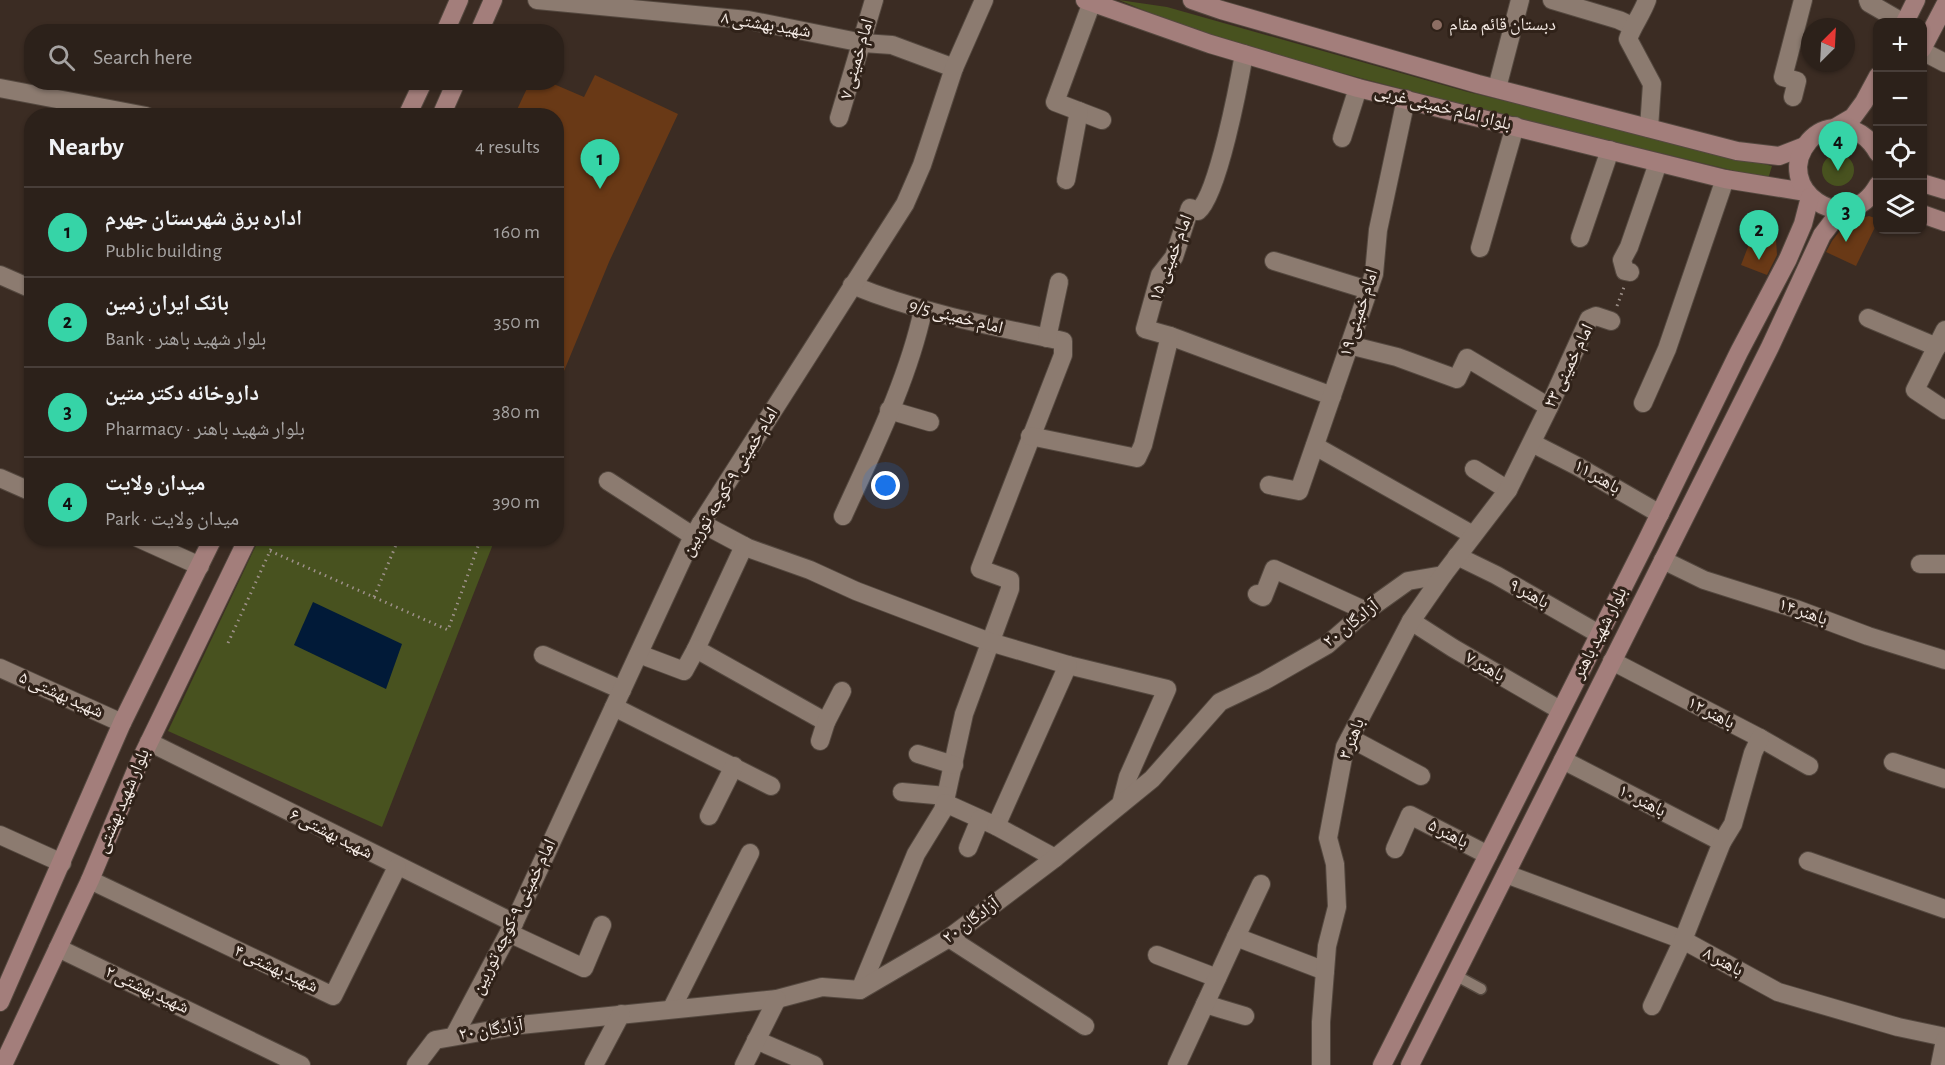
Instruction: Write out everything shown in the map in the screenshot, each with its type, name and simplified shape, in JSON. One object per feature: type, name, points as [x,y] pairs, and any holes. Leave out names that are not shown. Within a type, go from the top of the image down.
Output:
[{"type":"main road","points":[[448,24],[459,0]]},
{"type":"main road","points":[[482,24],[493,0]]},
{"type":"main road","name":"بلوار امام خمینی غربی","points":[[1192,0],[1497,88],[1737,151],[1779,156],[1805,147]]},
{"type":"main road","points":[[1906,18],[1916,0]]},
{"type":"main road","name":"بلوار امام خمینی غربی","points":[[1089,1],[1210,44],[1358,88],[1725,179],[1808,195],[1820,205],[1842,209]]},
{"type":"main road","points":[[1927,42],[1945,5]]},
{"type":"main road","points":[[1836,128],[1852,117],[1864,102],[1873,85]]},
{"type":"main road","points":[[411,108],[419,90]]},
{"type":"main road","points":[[445,108],[452,90]]},
{"type":"main road","points":[[1808,195],[1798,171],[1800,158],[1813,137],[1824,130],[1849,128],[1860,133],[1873,145]]},
{"type":"main road","points":[[1927,184],[1945,190]]},
{"type":"main road","name":"بلوار شهید باهنر","points":[[1382,1065],[1660,514],[1739,352],[1788,259],[1803,224],[1808,195]]},
{"type":"main road","points":[[1842,209],[1870,203]]},
{"type":"main road","name":"بلوار شهید باهنر","points":[[1410,1065],[1770,347],[1822,234],[1842,209]]},
{"type":"main road","points":[[1927,215],[1945,222]]},
{"type":"main road","name":"بلوار شهید بهشتی","points":[[1,996],[122,723],[209,546]]},
{"type":"main road","name":"بلوار شهید بهشتی","points":[[3,1065],[90,880],[149,742],[244,546]]},
{"type":"main road","points":[[122,723],[149,742]]},
{"type":"main road","points":[[1486,858],[1506,874]]},
{"type":"street","name":"شهید بهشتی ۸","points":[[537,0],[748,20],[863,43],[892,45],[954,68]]},
{"type":"street","name":"امام خمینی ۷","points":[[839,118],[874,0]]},
{"type":"street","name":"امام خمینی ۹-کوچه توربین","points":[[454,1036],[511,928],[697,530],[905,204],[922,165],[954,68],[984,0]]},
{"type":"street","points":[[1497,88],[1520,0]]},
{"type":"street","points":[[1552,0],[1632,26]]},
{"type":"street","points":[[1647,0],[1641,17],[1632,26],[1628,39],[1652,84],[1649,128]]},
{"type":"street","points":[[1793,97],[1797,81],[1783,76],[1803,0]]},
{"type":"street","points":[[1869,0],[1869,3],[1876,8],[1896,18]]},
{"type":"street","points":[[1089,1],[1055,102],[1102,120]]},
{"type":"street","points":[[1927,52],[1945,63]]},
{"type":"street","name":"امام خمینی ۱۵","points":[[1170,336],[1145,329],[1160,275],[1174,256],[1190,208],[1198,211],[1203,207],[1209,192],[1232,118],[1244,54]]},
{"type":"street","points":[[1342,138],[1358,88]]},
{"type":"street","points":[[7,90],[104,108]]},
{"type":"street","name":"امام خمینی ۱۹","points":[[1269,485],[1299,491],[1315,446],[1374,274],[1378,230],[1406,99]]},
{"type":"street","points":[[1066,180],[1079,111]]},
{"type":"street","points":[[1480,248],[1515,126]]},
{"type":"street","points":[[1580,238],[1610,150]]},
{"type":"street","points":[[1630,272],[1625,271],[1622,260],[1629,247],[1658,163]]},
{"type":"street","points":[[1643,403],[1667,349],[1725,179]]},
{"type":"street","points":[[757,435],[912,201],[905,204]]},
{"type":"street","points":[[1274,261],[1368,290]]},
{"type":"street","points":[[0,275],[24,286]]},
{"type":"street","points":[[860,990],[916,854],[943,810],[964,714],[1010,589],[1010,580],[980,569],[1063,355],[1055,339],[1059,282]]},
{"type":"street","name":"امام خمینی 9/5","points":[[852,285],[884,298],[945,316],[1055,339]]},
{"type":"street","points":[[843,516],[889,410],[918,331],[923,310]]},
{"type":"street","name":"امام خمینی ۲۳","points":[[1508,490],[1589,319],[1596,316],[1611,321]]},
{"type":"street","points":[[1868,318],[1941,338],[1915,390],[1945,410]]},
{"type":"street","points":[[1030,436],[1137,458],[1143,445],[1170,336],[1332,396]]},
{"type":"street","points":[[1349,345],[1397,357],[1457,379],[1467,358],[1549,407]]},
{"type":"street","points":[[889,410],[930,422]]},
{"type":"street","name":"باهنر ۱۱","points":[[1532,443],[1568,460],[1660,514]]},
{"type":"street","points":[[1315,446],[1473,535]]},
{"type":"street","points":[[1474,469],[1508,490]]},
{"type":"street","points":[[0,478],[24,488]]},
{"type":"street","points":[[608,481],[697,530],[810,570],[856,591],[990,642],[1068,665],[1167,689],[1128,777],[1121,804]]},
{"type":"street","name":"باهنر ۳","points":[[1321,1065],[1321,1022],[1327,946],[1336,907],[1335,864],[1328,838],[1345,747],[1411,621],[1508,490]]},
{"type":"street","points":[[156,546],[200,566]]},
{"type":"street","points":[[639,654],[684,671],[744,546]]},
{"type":"street","name":"باهنر ۹","points":[[1457,556],[1496,575],[1599,634]]},
{"type":"street","name":"باهنر ۱۴","points":[[1662,560],[1704,580],[1945,660]]},
{"type":"street","points":[[1920,564],[1945,564]]},
{"type":"street","points":[[1257,594],[1263,597],[1274,569],[1366,611]]},
{"type":"street","name":"آزادگان ۲۰","points":[[416,1065],[435,1040],[454,1036],[520,1025],[777,999],[822,987],[860,990],[950,938],[1055,858],[1152,779],[1220,702],[1264,681],[1327,645],[1366,611],[1408,582],[1443,575]]},
{"type":"street","name":"باهنر ۷","points":[[1411,621],[1560,710]]},
{"type":"street","points":[[696,649],[826,722]]},
{"type":"street","points":[[543,655],[622,690]]},
{"type":"street","name":"باهنر ۱۲","points":[[1612,661],[1809,766]]},
{"type":"street","points":[[968,848],[988,822],[1068,665]]},
{"type":"street","name":"شهید بهشتی ۵","points":[[0,668],[122,723]]},
{"type":"street","points":[[820,741],[826,722],[842,691]]},
{"type":"street","points":[[614,707],[771,786]]},
{"type":"street","points":[[1350,738],[1421,776]]},
{"type":"street","points":[[1652,1006],[1683,940],[1722,842],[1733,824],[1753,753],[1760,738]]},
{"type":"street","name":"شهید بهشتی ۶","points":[[149,742],[397,867],[584,968],[602,925]]},
{"type":"street","points":[[918,754],[954,765]]},
{"type":"street","name":"باهنر ۱۰","points":[[1563,760],[1722,842]]},
{"type":"street","points":[[1893,762],[1945,779]]},
{"type":"street","points":[[709,816],[734,766]]},
{"type":"street","points":[[902,792],[946,800],[1055,858]]},
{"type":"street","name":"باهنر ۵","points":[[1395,849],[1410,815],[1486,858]]},
{"type":"street","points":[[0,835],[62,862]]},
{"type":"street","points":[[672,1008],[750,853]]},
{"type":"street","points":[[1808,861],[1945,909]]},
{"type":"street","name":"شهید بهشتی ۴","points":[[90,880],[333,996],[397,867]]},
{"type":"street","name":"باهنر ۸","points":[[1506,874],[1683,940],[1778,992],[1898,1027],[1945,1038]]},
{"type":"street","points":[[1177,1065],[1261,884]]},
{"type":"street","points":[[1236,937],[1325,971]]},
{"type":"street","points":[[950,938],[1085,1026]]},
{"type":"street","name":"شهید بهشتی ۲","points":[[58,948],[301,1065]]},
{"type":"street","points":[[1156,955],[1218,978]]},
{"type":"street","points":[[744,1065],[777,999]]},
{"type":"street","points":[[1205,1004],[1245,1016]]},
{"type":"street","points":[[594,1065],[621,1014]]},
{"type":"street","points":[[1940,1065],[1945,1038]]},
{"type":"street","points":[[756,1040],[814,1065]]},
{"type":"lane","points":[[1455,975],[1481,989]]},
{"type":"path","name":"امام خمینی ۲۳","points":[[1611,321],[1630,272]]},
{"type":"path","points":[[228,643],[272,546]]},
{"type":"path","points":[[374,597],[396,546]]},
{"type":"path","points":[[270,551],[448,630],[478,546]]},
{"type":"green space","points":[[1119,0],[1167,7],[1468,92],[1772,166],[1768,179],[1466,106],[1262,52],[1189,29]]},
{"type":"green space","points":[[1838,154],[1849,159],[1854,170],[1849,181],[1838,186],[1827,181],[1822,170],[1827,159]]},
{"type":"green space","points":[[256,546],[492,546],[382,827],[168,731]]},
{"type":"water","points":[[313,602],[402,644],[386,689],[294,645]]},
{"type":"building","points":[[595,75],[678,114],[609,262],[564,371],[564,108],[518,108],[526,90],[564,88],[584,97]]},
{"type":"building","points":[[1873,217],[1873,231],[1856,266],[1826,252],[1845,224],[1857,219]]},
{"type":"building","points":[[1751,239],[1776,239],[1777,255],[1767,275],[1741,265]]},
{"type":"place","name":"دبستان قائم مقام","points":[[1437,25]]},
{"type":"place","name":"میدان ولایت","points":[[1838,171]]},
{"type":"place","name":"اداره برق شهرستان جهرم","points":[[600,189]]},
{"type":"place","name":"داروخانه دکتر متین","points":[[1846,242]]},
{"type":"place","name":"بانک ایران زمین","points":[[1759,260]]}]
